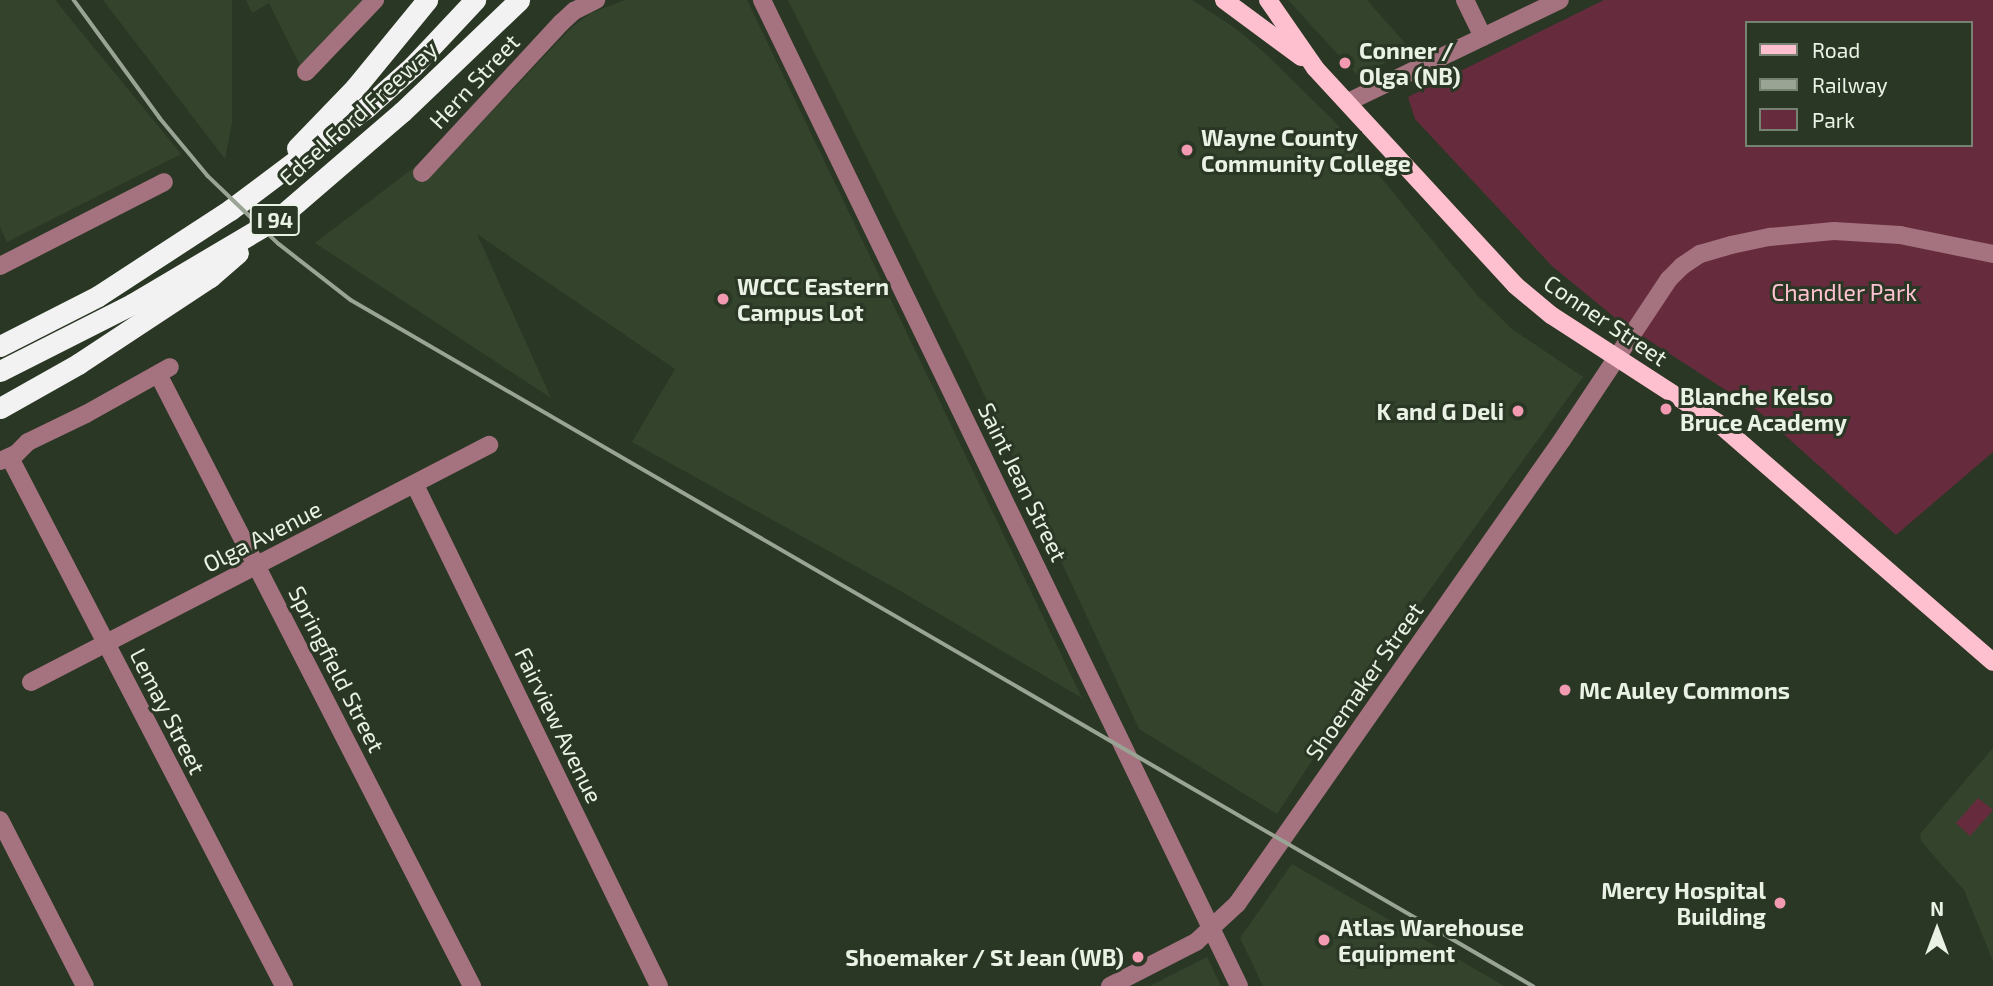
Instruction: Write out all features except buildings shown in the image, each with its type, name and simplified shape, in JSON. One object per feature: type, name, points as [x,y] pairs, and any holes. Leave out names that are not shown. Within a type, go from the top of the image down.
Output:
[{"type":"highway","points":[[262,183],[355,89],[427,0]]},
{"type":"highway","name":"Edsel Ford Freeway","points":[[0,346],[98,296],[165,255],[230,210],[262,183],[366,108],[413,66],[475,0]]},
{"type":"highway","name":"Edsel Ford Freeway","points":[[0,371],[132,304],[281,216],[402,112],[519,0]]},
{"type":"highway","points":[[0,408],[78,364],[210,277],[281,216]]},
{"type":"main road","points":[[1224,0],[1315,68]]},
{"type":"main road","name":"Conner Street","points":[[1268,0],[1315,68],[1510,280],[1551,315],[1718,423],[1993,662]]},
{"type":"street","points":[[306,72],[375,0]]},
{"type":"street","name":"Hern Street","points":[[422,173],[561,23],[574,11],[596,0]]},
{"type":"street","name":"Saint Jean Street","points":[[762,0],[1239,986]]},
{"type":"street","points":[[1465,0],[1483,37]]},
{"type":"street","points":[[1348,103],[1560,0]]},
{"type":"street","points":[[0,266],[164,182]]},
{"type":"street","name":"Shoemaker Street","points":[[1110,986],[1196,942],[1237,904],[1669,279],[1682,266],[1700,254],[1731,245],[1802,233],[1867,232],[1924,239],[1993,254]]},
{"type":"street","name":"Springfield Street","points":[[5,459],[28,442],[86,414],[164,370],[257,567],[472,986]]},
{"type":"street","name":"Olga Avenue","points":[[31,682],[415,485],[489,444]]},
{"type":"street","name":"Lemay Street","points":[[5,459],[106,643],[284,986]]},
{"type":"street","name":"Fairview Avenue","points":[[415,485],[659,986]]},
{"type":"street","points":[[0,820],[85,986]]},
{"type":"shaded area","points":[[0,0],[55,0],[181,154],[7,242],[0,227]]},
{"type":"shaded area","points":[[103,0],[232,0],[232,122],[225,159]]},
{"type":"shaded area","points":[[246,0],[363,0],[300,65],[269,3],[252,13]]},
{"type":"shaded area","points":[[625,0],[747,0],[1082,698],[897,589],[632,442],[675,369],[477,234],[551,398],[315,243],[416,166],[425,182],[572,27],[591,13]]},
{"type":"shaded area","points":[[788,0],[1192,0],[1235,28],[1265,53],[1336,123],[1477,295],[1512,329],[1583,377],[1364,681],[1277,814],[1139,729],[968,360]]},
{"type":"shaded area","points":[[1288,0],[1367,0],[1412,51],[1357,75]]},
{"type":"shaded area","points":[[1993,748],[1993,961],[1964,890],[1921,841],[1920,834]]},
{"type":"shaded area","points":[[1292,864],[1504,986],[1263,986],[1240,938]]},
{"type":"shaded area","points":[[1207,957],[1221,986],[1150,986]]},
{"type":"green space","name":"Chandler Park","points":[[1604,0],[1993,0],[1993,452],[1896,535],[1758,411],[1619,321],[1552,266],[1415,119],[1408,97]]},
{"type":"green space","points":[[1978,798],[1993,810],[1970,836],[1956,823]]},
{"type":"railway","points":[[74,0],[160,118],[208,176],[279,244],[351,300],[1533,986]]},
{"type":"place","name":"Conner / Olga (NB)","points":[[1345,63]]},
{"type":"place","name":"Wayne County Community College","points":[[1187,150]]},
{"type":"place","name":"WCCC Eastern Campus Lot","points":[[723,299]]},
{"type":"place","name":"Blanche Kelso Bruce Academy","points":[[1666,409]]},
{"type":"place","name":"K and G Deli","points":[[1518,411]]},
{"type":"place","name":"Mc Auley Commons","points":[[1565,690]]},
{"type":"place","name":"Mercy Hospital Building","points":[[1780,903]]},
{"type":"place","name":"Atlas Warehouse Equipment","points":[[1324,940]]},
{"type":"place","name":"Shoemaker / St Jean (WB)","points":[[1138,957]]}]
